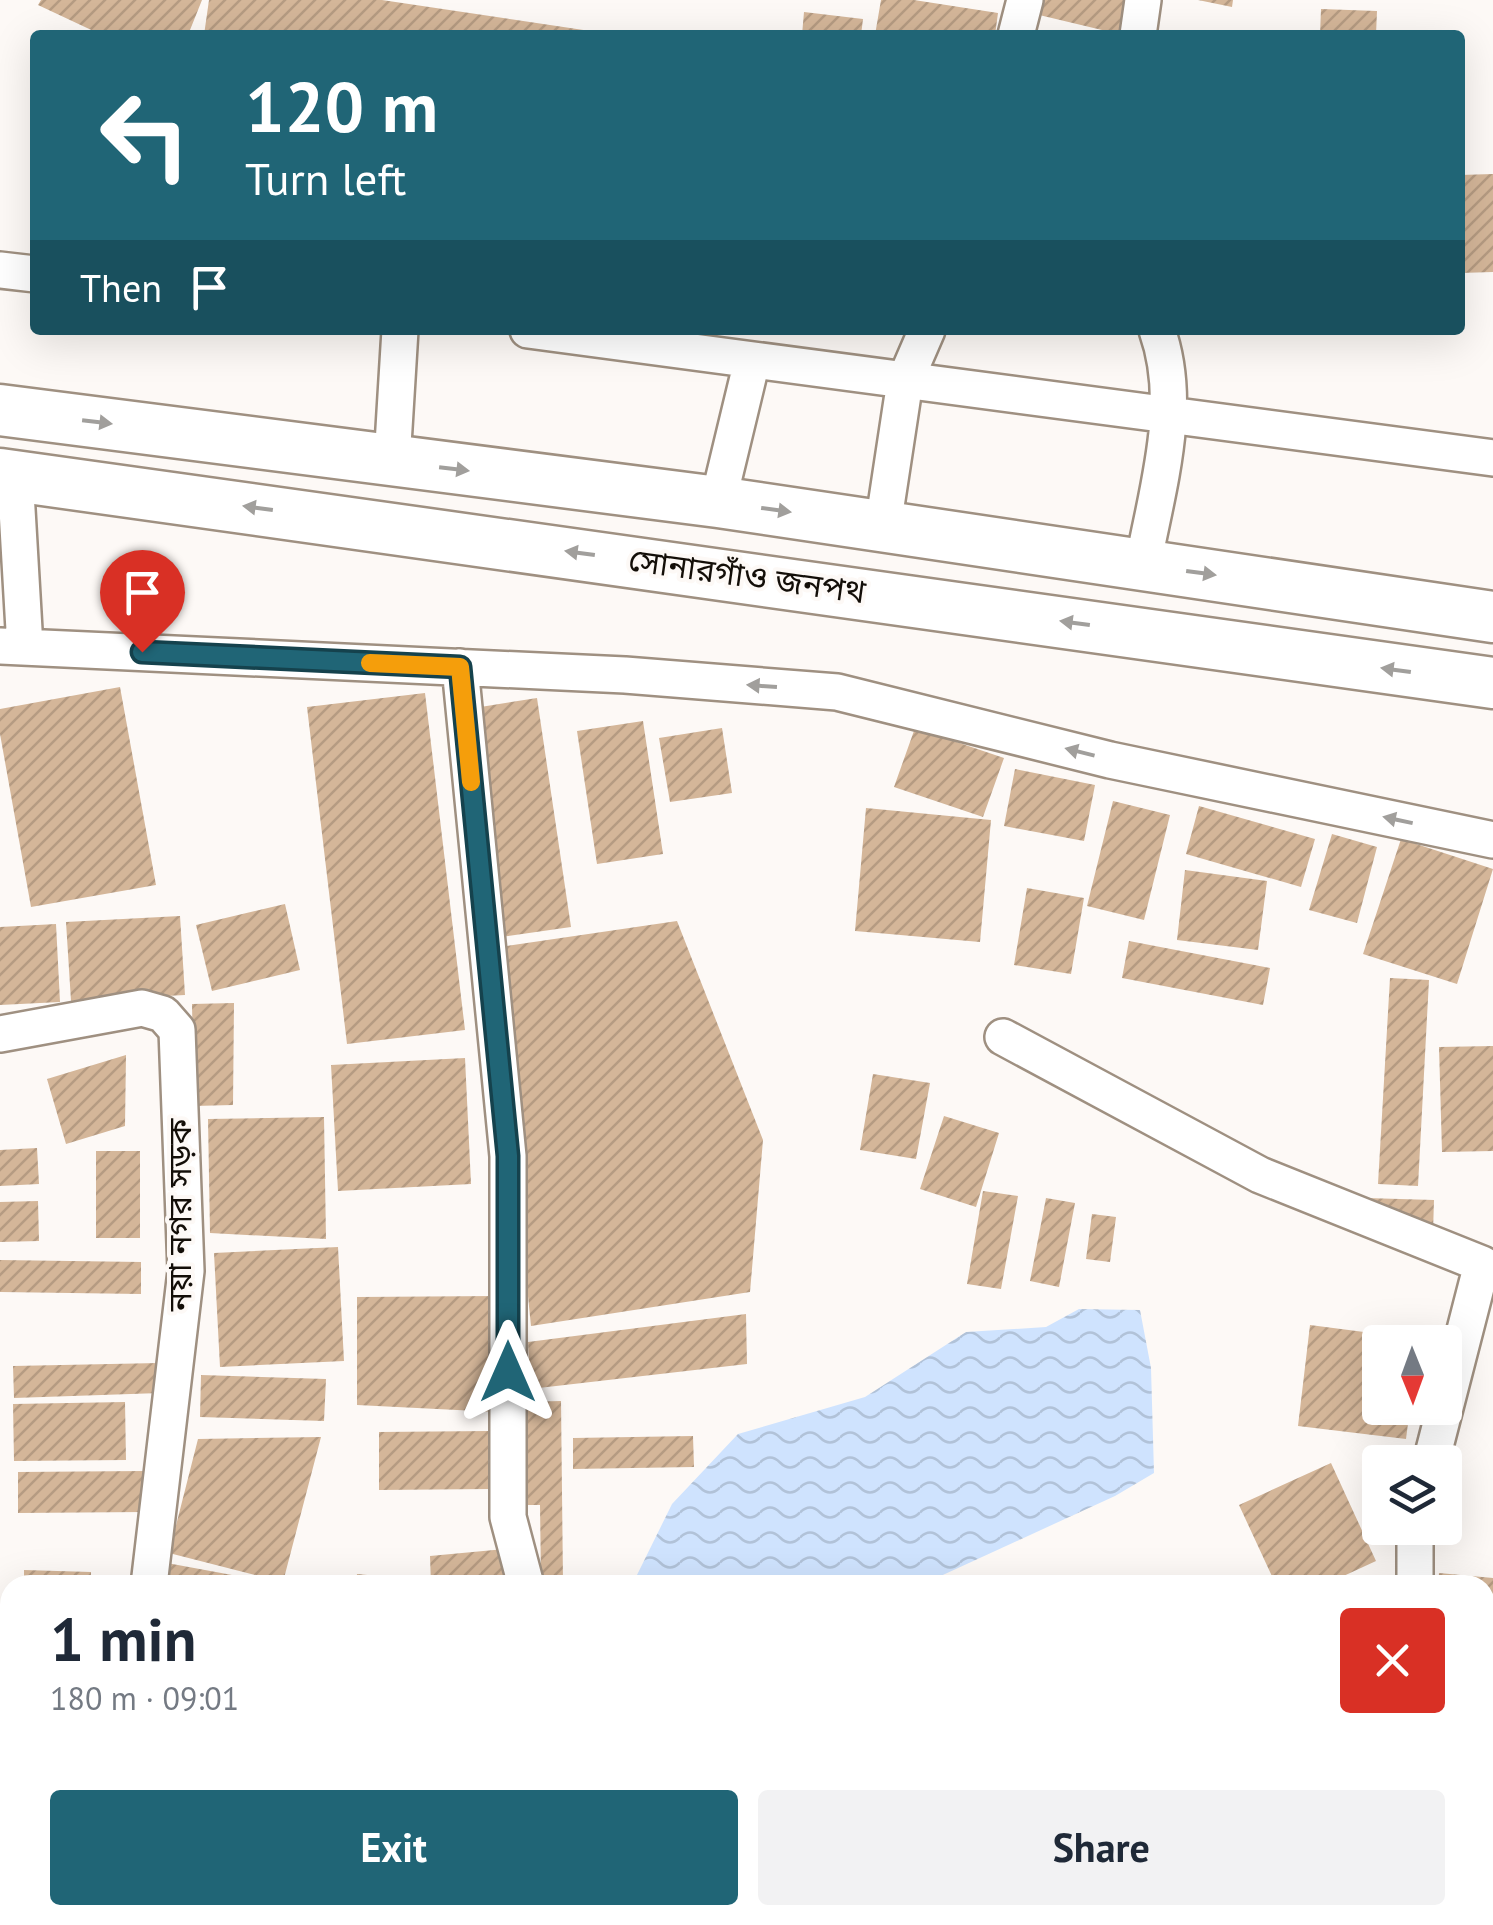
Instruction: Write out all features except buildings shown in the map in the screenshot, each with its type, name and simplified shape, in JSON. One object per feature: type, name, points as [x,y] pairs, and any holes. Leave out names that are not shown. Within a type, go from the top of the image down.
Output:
[{"type":"main road","points":[[0,410],[718,502],[1493,616]]},
{"type":"main road","name":"সোনারগাঁও জনপথ","points":[[8,474],[1493,684]]},
{"type":"street","points":[[1017,30],[1025,0]]},
{"type":"street","points":[[1139,30],[1143,0]]},
{"type":"street","points":[[0,270],[30,273]]},
{"type":"street","points":[[392,461],[400,335]]},
{"type":"street","points":[[564,335],[1493,458]]},
{"type":"street","points":[[883,526],[905,381],[925,335]]},
{"type":"street","points":[[1144,565],[1170,415],[1166,354],[1159,335]]},
{"type":"street","points":[[718,502],[752,361]]},
{"type":"street","points":[[8,474],[13,646],[460,667],[837,692],[1110,760],[1493,840]]},
{"type":"street","points":[[460,667],[508,1156],[508,1517],[523,1575]]},
{"type":"street","name":"নয়া নগর সড়ক","points":[[0,1034],[142,1008],[163,1014],[177,1030],[186,1272],[151,1575]]},
{"type":"street","points":[[1003,1037],[1260,1175],[1488,1262],[1436,1445]]},
{"type":"street","points":[[1415,1545],[1415,1575]]},
{"type":"water","points":[[1079,1309],[1140,1310],[1151,1368],[1154,1473],[1115,1496],[943,1575],[637,1575],[672,1504],[738,1434],[865,1397],[966,1332],[1046,1327]]},
{"type":"slow traffic","points":[[370,663],[460,667],[471,782]]},
{"type":"route","points":[[142,652],[460,667],[508,1156],[508,1372]]}]
